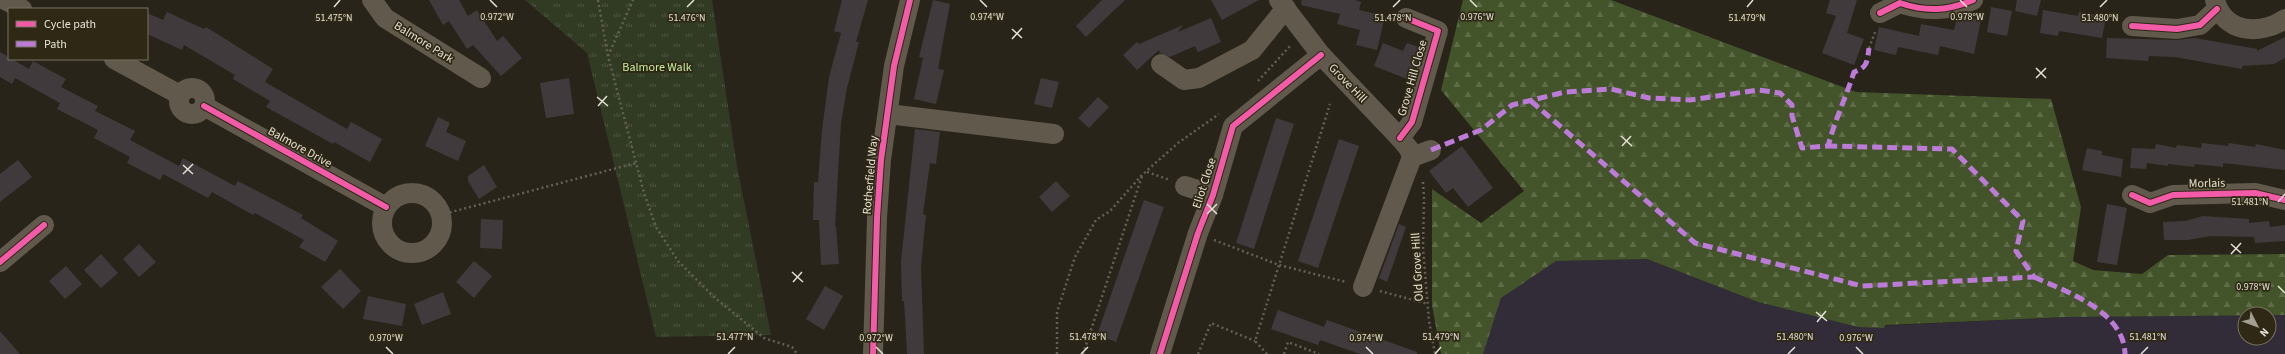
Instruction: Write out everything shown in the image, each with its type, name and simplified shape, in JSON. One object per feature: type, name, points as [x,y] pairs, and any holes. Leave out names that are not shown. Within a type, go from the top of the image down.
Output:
[{"type":"street","points":[[5,0],[20,8]]},
{"type":"street","name":"Balmore Park","points":[[372,0],[386,18],[481,78]]},
{"type":"street","name":"Rotherfield Way","points":[[873,354],[877,218],[881,160],[894,66],[910,0]]},
{"type":"street","points":[[1878,22],[1900,3],[1919,10],[1958,7],[1973,0]]},
{"type":"street","name":"Grove Hill","points":[[1161,64],[1184,80],[1199,78],[1252,50],[1282,4],[1321,55],[1400,138],[1409,149],[1412,157]]},
{"type":"street","points":[[2132,26],[2177,29],[2200,25],[2216,5],[2232,23],[2252,31],[2275,26],[2285,19]]},
{"type":"street","name":"Grove Hill Close","points":[[1400,138],[1412,122],[1438,31],[1406,18]]},
{"type":"street","name":"Eliot Close","points":[[1160,354],[1198,233],[1213,195],[1233,126],[1321,55]]},
{"type":"street","name":"Balmore Drive","points":[[116,60],[180,95],[179,100],[181,108],[188,113],[198,113],[204,106],[386,207]]},
{"type":"street","points":[[888,114],[1054,134]]},
{"type":"street","points":[[1363,287],[1412,157],[1431,150]]},
{"type":"street","points":[[1185,186],[1213,195]]},
{"type":"street","name":"Morlais","points":[[2132,196],[2150,203],[2173,195],[2188,194],[2255,193],[2285,200]]},
{"type":"street","points":[[404,194],[416,194],[431,201],[440,215],[441,227],[438,238],[430,247],[419,253],[407,253],[396,249],[387,241],[382,230],[382,218],[386,207],[394,199],[404,194]]},
{"type":"street","points":[[0,262],[44,225]]},
{"type":"path","points":[[598,0],[608,56],[636,163],[656,227],[678,261],[714,296],[764,338],[792,347],[797,354]]},
{"type":"path","points":[[608,56],[633,0]]},
{"type":"path","points":[[1869,48],[1878,22]]},
{"type":"path","points":[[1254,85],[1304,32]]},
{"type":"path","points":[[1255,341],[1330,104]]},
{"type":"path","points":[[1057,354],[1057,312],[1075,257],[1096,220],[1110,211],[1142,175],[1178,143],[1220,114]]},
{"type":"path","points":[[440,215],[636,163]]},
{"type":"path","points":[[1146,172],[1185,186]]},
{"type":"path","points":[[1083,354],[1142,175]]},
{"type":"path","points":[[1198,233],[1279,265],[1428,304]]},
{"type":"path","points":[[1198,354],[1211,323],[1255,341],[1267,354]]},
{"type":"path","points":[[1284,354],[1288,342],[1319,354]]},
{"type":"shaded area","points":[[1647,259],[1758,302],[1858,327],[2066,317],[2237,315],[2237,346],[2277,346],[2277,315],[2285,315],[2285,354],[1441,354],[1432,305],[1467,286],[1556,261]]},
{"type":"green space","name":"Balmore Walk","points":[[525,0],[712,0],[737,166],[771,335],[656,337],[587,53]]},
{"type":"green space","points":[[1463,0],[1611,0],[1856,92],[2051,99],[2081,207],[2073,261],[2093,270],[2142,274],[2168,255],[2285,254],[2285,315],[2277,315],[2277,306],[2237,306],[2237,315],[2066,317],[1885,325],[1884,328],[1858,327],[1758,302],[1647,259],[1556,261],[1501,298],[1483,354],[1441,354],[1432,305],[1432,189],[1481,223],[1524,191],[1441,90]]},
{"type":"building","points":[[429,0],[459,0],[468,16],[477,10],[497,41],[503,36],[522,58],[501,76],[473,45],[467,49],[449,21],[443,25]]},
{"type":"building","points":[[842,0],[868,0],[856,42],[859,42],[847,88],[841,123],[835,226],[839,264],[821,265],[819,220],[813,220],[814,182],[818,182],[822,130],[829,77],[841,33],[834,31]]},
{"type":"building","points":[[933,0],[950,4],[938,69],[944,70],[936,104],[914,99],[923,58],[919,57]]},
{"type":"building","points":[[1102,0],[1125,0],[1086,37],[1076,26]]},
{"type":"building","points":[[1211,0],[1259,0],[1222,20]]},
{"type":"building","points":[[1302,0],[1355,0],[1361,2],[1359,10],[1385,16],[1377,50],[1356,45],[1360,30],[1337,24],[1340,14],[1301,5]]},
{"type":"building","points":[[1830,0],[1857,0],[1847,33],[1864,39],[1854,65],[1822,53],[1836,16],[1826,13]]},
{"type":"building","points":[[2017,0],[2041,0],[2037,16],[2015,11]]},
{"type":"building","points":[[1991,7],[2012,11],[2007,36],[1987,32]]},
{"type":"building","points":[[2043,10],[2078,16],[2079,12],[2106,17],[2102,38],[2059,31],[2058,36],[2040,33]]},
{"type":"building","points":[[167,12],[204,29],[206,27],[273,69],[265,82],[347,129],[351,122],[382,139],[370,162],[334,142],[333,144],[266,107],[270,101],[233,79],[235,75],[184,45],[182,50],[148,34],[148,13],[163,20]]},
{"type":"building","points":[[1963,16],[1981,20],[1974,54],[1940,46],[1938,55],[1898,47],[1896,55],[1874,50],[1879,27],[1919,36],[1921,24],[1954,30],[1957,18]]},
{"type":"building","points":[[1211,18],[1221,42],[1198,52],[1195,46],[1170,57],[1160,53],[1159,50],[1137,70],[1123,55],[1137,42],[1139,44],[1183,25],[1178,32]]},
{"type":"building","points":[[2285,37],[2285,58],[2274,64],[2242,66],[2242,69],[2175,57],[2149,56],[2148,61],[2106,58],[2107,38],[2176,40],[2195,38],[2257,49],[2257,51]]},
{"type":"building","points":[[1383,43],[1403,51],[1407,43],[1421,48],[1412,81],[1374,66]]},
{"type":"building","points":[[0,52],[8,57],[8,60],[14,60],[29,69],[33,61],[66,79],[61,87],[98,106],[95,111],[135,131],[130,140],[179,166],[183,158],[235,186],[238,181],[303,215],[301,218],[338,241],[325,262],[299,247],[304,240],[255,213],[253,215],[212,192],[208,198],[163,174],[160,180],[127,163],[130,157],[94,138],[98,130],[57,109],[60,103],[15,78],[12,84],[0,77]]},
{"type":"building","points":[[569,78],[574,114],[546,118],[540,83]]},
{"type":"building","points":[[1041,78],[1059,82],[1052,108],[1034,104]]},
{"type":"building","points":[[1098,97],[1109,107],[1089,128],[1078,118]]},
{"type":"building","points":[[438,117],[450,123],[446,132],[466,141],[458,161],[425,146]]},
{"type":"building","points":[[1276,118],[1294,124],[1254,249],[1236,243]]},
{"type":"building","points":[[915,129],[940,132],[936,164],[930,163],[923,214],[926,215],[921,266],[924,354],[907,354],[904,301],[902,301],[901,261]]},
{"type":"building","points":[[1339,139],[1359,146],[1318,268],[1298,261]]},
{"type":"building","points":[[2202,143],[2228,146],[2229,143],[2255,147],[2256,144],[2285,150],[2285,170],[2223,163],[2223,167],[2195,164],[2194,167],[2168,164],[2168,166],[2147,163],[2146,169],[2130,168],[2132,148],[2155,149],[2156,144],[2176,148],[2177,145],[2201,148]]},
{"type":"building","points":[[1462,146],[1493,188],[1468,207],[1453,188],[1446,193],[1429,171]]},
{"type":"building","points":[[2087,148],[2102,151],[2102,155],[2123,159],[2121,177],[2082,170]]},
{"type":"building","points":[[18,160],[32,177],[0,202],[0,174]]},
{"type":"building","points":[[484,165],[497,187],[479,199],[468,181],[468,176]]},
{"type":"building","points":[[1056,181],[1070,196],[1052,212],[1039,197]]},
{"type":"building","points":[[1144,200],[1164,207],[1116,342],[1097,335]]},
{"type":"building","points":[[2107,204],[2127,208],[2117,265],[2097,262]]},
{"type":"building","points":[[2203,216],[2249,219],[2249,223],[2269,221],[2270,227],[2285,225],[2285,241],[2255,243],[2254,237],[2211,236],[2188,240],[2164,240],[2163,222],[2185,221]]},
{"type":"building","points":[[481,219],[503,220],[502,249],[480,248]]},
{"type":"building","points":[[1399,224],[1406,227],[1387,282],[1379,278]]},
{"type":"building","points":[[139,244],[156,262],[139,277],[123,259]]},
{"type":"building","points":[[101,254],[118,273],[101,288],[84,270]]},
{"type":"building","points":[[474,261],[492,276],[474,298],[456,282]]},
{"type":"building","points":[[66,266],[82,284],[65,299],[49,281]]},
{"type":"building","points":[[340,269],[361,291],[343,309],[321,287]]},
{"type":"building","points":[[825,286],[843,296],[824,330],[806,319]]},
{"type":"building","points":[[443,292],[451,314],[422,325],[414,304]]},
{"type":"building","points":[[368,296],[406,304],[402,326],[363,319]]},
{"type":"building","points":[[1278,310],[1324,327],[1327,320],[1417,352],[1417,354],[1360,354],[1320,340],[1318,345],[1271,329]]},
{"type":"building","points":[[0,331],[20,354],[0,354]]},
{"type":"marked path","points":[[1431,150],[1481,130],[1512,105],[1565,92],[1611,89],[1649,98],[1690,100],[1758,90],[1780,93],[1792,105],[1792,116],[1802,148],[1828,146],[1854,72],[1862,68],[1866,63],[1869,48]]},
{"type":"marked path","points":[[1531,101],[1695,243],[1862,286],[2034,277],[2016,251],[2023,221],[1952,149],[1828,146]]},
{"type":"marked path","points":[[2034,277],[2062,289],[2092,305],[2104,315],[2115,326],[2122,339],[2125,354]]},
{"type":"cycle path","points":[[873,354],[877,218],[881,160],[894,66],[910,0]]},
{"type":"cycle path","points":[[1880,13],[1900,3],[1919,8],[1937,9],[1964,4],[1973,0]]},
{"type":"cycle path","points":[[2132,26],[2177,29],[2200,25],[2217,9]]},
{"type":"cycle path","points":[[1400,138],[1412,122],[1438,31],[1406,18]]},
{"type":"cycle path","points":[[1160,354],[1198,233],[1213,195],[1233,126],[1321,55]]},
{"type":"cycle path","points":[[204,106],[386,207]]},
{"type":"cycle path","points":[[2132,195],[2150,203],[2173,195],[2255,193],[2285,200]]},
{"type":"cycle path","points":[[0,262],[44,225]]}]
